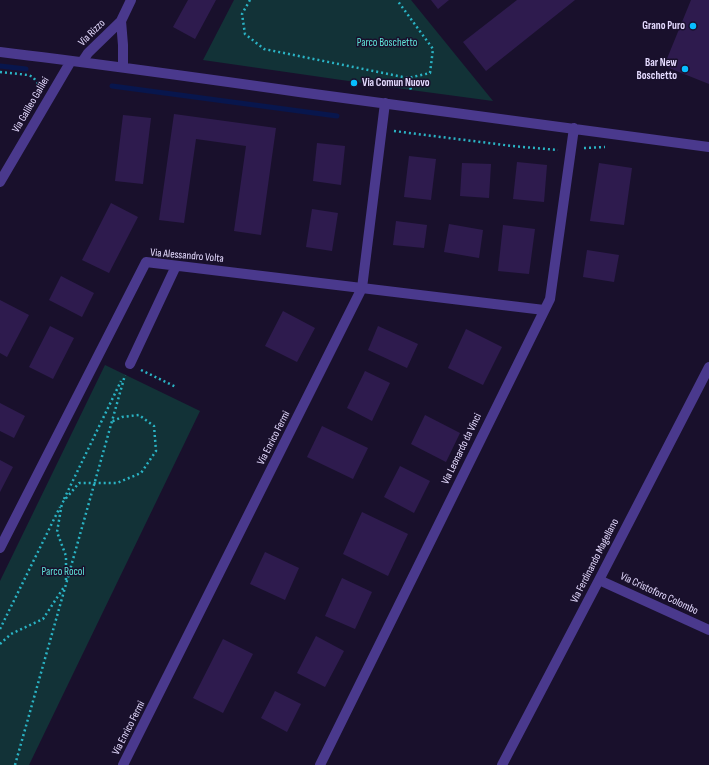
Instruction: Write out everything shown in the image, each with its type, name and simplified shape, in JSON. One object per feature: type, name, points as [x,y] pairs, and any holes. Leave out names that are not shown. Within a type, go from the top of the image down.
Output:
[{"type":"street","name":"Via Rizzo","points":[[82,62],[88,53],[121,21],[131,0]]},
{"type":"street","name":"Via Rizzo","points":[[121,21],[123,67]]},
{"type":"street","points":[[0,52],[123,67],[709,147]]},
{"type":"street","name":"Via Galileo Galilei","points":[[0,182],[71,61]]},
{"type":"street","name":"Via Enrico Fermi","points":[[123,765],[362,288],[385,103]]},
{"type":"street","name":"Via Leonardo da Vinci","points":[[320,765],[550,299],[572,151],[574,128]]},
{"type":"street","name":"Via Alessandro Volta","points":[[0,548],[146,262],[544,310]]},
{"type":"street","points":[[130,364],[176,266]]},
{"type":"street","name":"Via Ferdinando Magellano","points":[[502,765],[709,367]]},
{"type":"street","name":"Via Cristoforo Colombo","points":[[599,580],[709,630]]},
{"type":"path","points":[[250,0],[242,14],[245,34],[264,49],[408,78],[430,73],[433,49],[397,0]]},
{"type":"path","points":[[0,72],[28,75],[33,77],[41,89]]},
{"type":"path","points":[[408,78],[411,90]]},
{"type":"path","points":[[381,129],[549,150],[572,151],[583,148],[612,147]]},
{"type":"path","points":[[0,629],[125,373],[16,765]]},
{"type":"path","points":[[0,644],[11,634],[43,619],[66,583],[66,556],[57,532],[62,503],[79,483],[117,483],[141,473],[156,451],[154,426],[139,415],[122,417],[111,423]]},
{"type":"green space","name":"Parco Boschetto","points":[[234,0],[411,0],[493,101],[203,60]]},
{"type":"green space","name":"Parco Rocol","points":[[105,365],[200,411],[29,765],[0,765],[0,581]]},
{"type":"building","points":[[188,0],[216,0],[195,39],[173,27]]},
{"type":"building","points":[[431,0],[449,0],[438,9]]},
{"type":"building","points":[[517,0],[575,0],[486,71],[463,42]]},
{"type":"building","points":[[691,0],[709,0],[709,84],[664,66]]},
{"type":"building","points":[[174,114],[276,128],[261,235],[234,231],[246,146],[196,139],[184,223],[159,220]]},
{"type":"building","points":[[123,115],[151,118],[143,184],[115,181]]},
{"type":"building","points":[[317,143],[345,146],[341,185],[313,181]]},
{"type":"building","points":[[409,156],[436,159],[431,200],[404,197]]},
{"type":"building","points":[[517,162],[547,165],[544,202],[513,199]]},
{"type":"building","points":[[462,163],[491,164],[489,198],[460,196]]},
{"type":"building","points":[[599,163],[632,168],[624,225],[590,221]]},
{"type":"building","points":[[111,203],[138,217],[109,273],[82,260]]},
{"type":"building","points":[[312,209],[338,213],[332,251],[306,247]]},
{"type":"building","points":[[396,221],[427,225],[424,248],[393,245]]},
{"type":"building","points":[[449,224],[483,230],[479,258],[444,252]]},
{"type":"building","points":[[503,225],[535,229],[529,274],[498,271]]},
{"type":"building","points":[[587,250],[619,255],[614,282],[583,277]]},
{"type":"building","points":[[61,276],[94,293],[82,317],[49,300]]},
{"type":"building","points":[[0,300],[29,315],[7,357],[0,353]]},
{"type":"building","points":[[283,311],[315,328],[297,362],[265,346]]},
{"type":"building","points":[[50,326],[74,338],[53,379],[29,367]]},
{"type":"building","points":[[378,326],[418,344],[407,368],[368,350]]},
{"type":"building","points":[[466,329],[502,347],[483,385],[448,368]]},
{"type":"building","points":[[365,371],[390,383],[372,421],[347,408]]},
{"type":"building","points":[[0,403],[25,416],[14,438],[0,431]]},
{"type":"building","points":[[425,415],[460,433],[446,462],[411,444]]},
{"type":"building","points":[[322,426],[368,448],[353,479],[307,457]]},
{"type":"building","points":[[0,460],[13,467],[0,492]]},
{"type":"building","points":[[400,466],[430,481],[414,513],[384,497]]},
{"type":"building","points":[[362,512],[408,534],[388,576],[343,554]]},
{"type":"building","points":[[265,552],[299,568],[285,600],[250,584]]},
{"type":"building","points":[[342,578],[372,592],[355,629],[325,616]]},
{"type":"building","points":[[316,636],[344,651],[325,687],[297,673]]},
{"type":"building","points":[[223,639],[253,654],[223,713],[193,698]]},
{"type":"building","points":[[275,691],[301,704],[287,732],[261,718]]},
{"type":"waterway","points":[[0,66],[26,69]]},
{"type":"waterway","points":[[112,86],[337,116]]},
{"type":"place","name":"Grano Puro","points":[[693,26]]},
{"type":"place","name":"Bar New Boschetto","points":[[685,69]]},
{"type":"place","name":"Via Comun Nuovo","points":[[354,83]]}]
